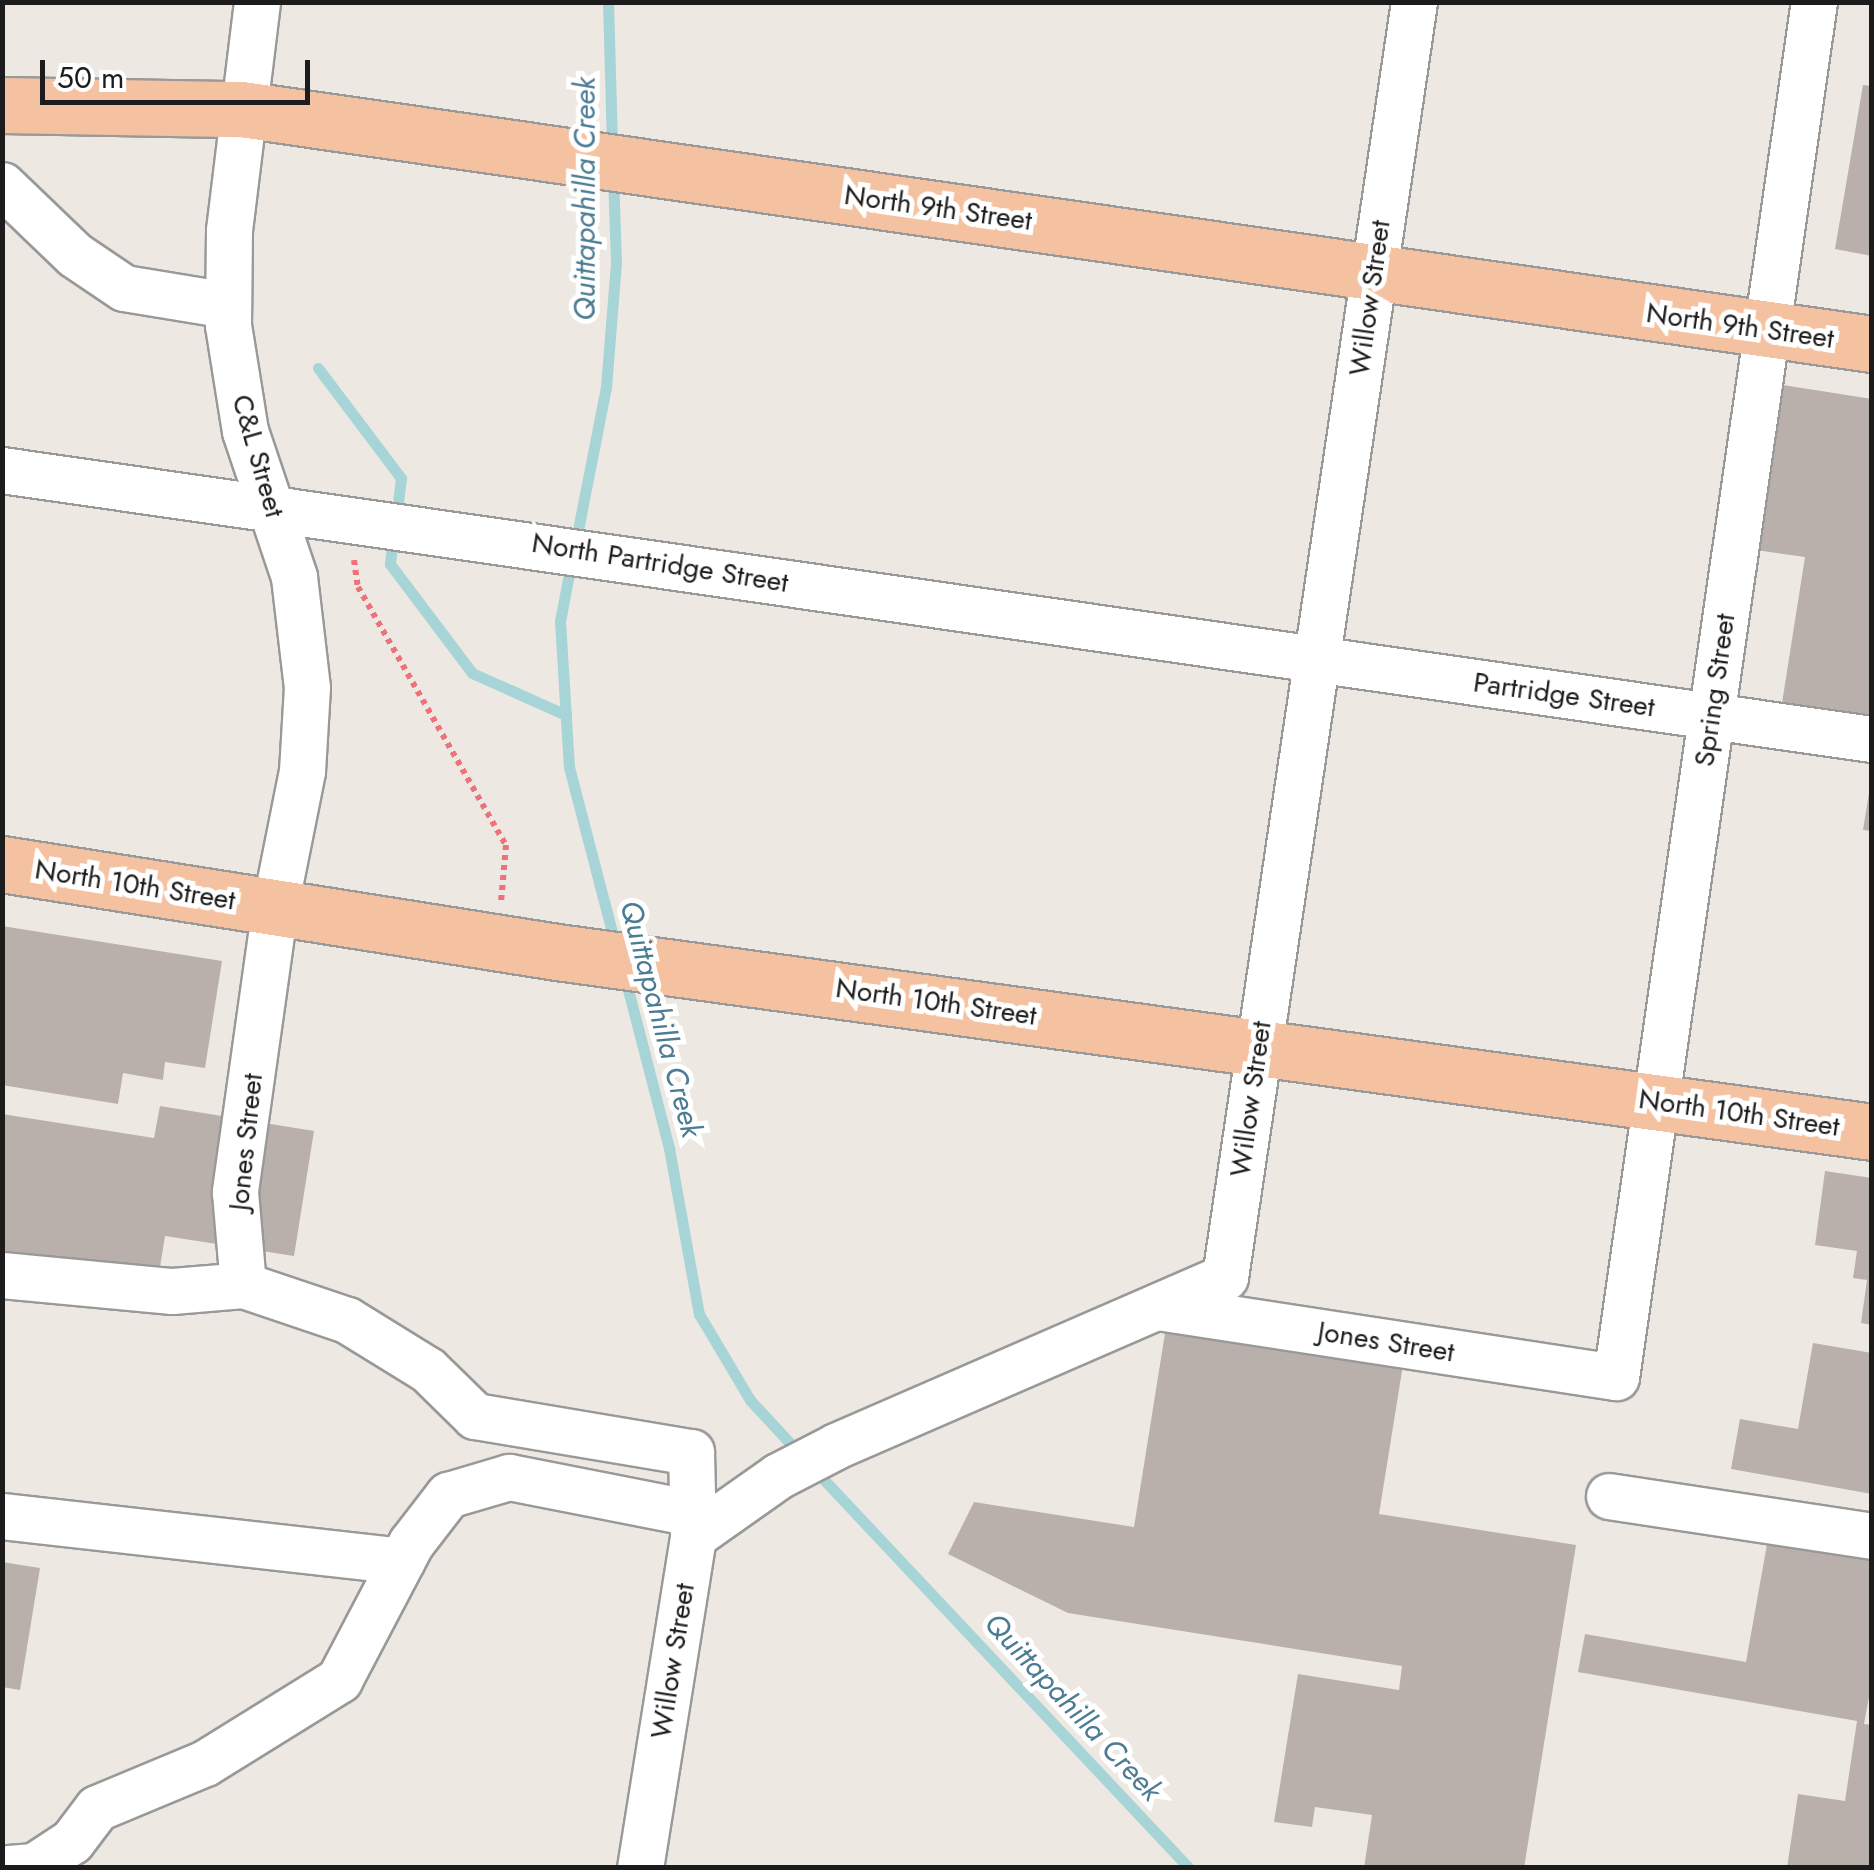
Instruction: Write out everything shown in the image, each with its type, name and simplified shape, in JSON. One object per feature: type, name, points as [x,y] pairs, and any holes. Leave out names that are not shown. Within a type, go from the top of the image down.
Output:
[{"type":"main road","name":"North 9th Street","points":[[2,105],[241,109],[555,151],[1872,344]]},
{"type":"main road","name":"North 10th Street","points":[[2,864],[558,952],[1872,1132]]},
{"type":"street","name":"C&L Street","points":[[258,2],[241,109],[228,305],[245,431],[294,577],[307,687],[302,771],[275,906]]},
{"type":"street","name":"Willow Street","points":[[640,1868],[692,1525],[836,1446],[1224,1277],[1414,2]]},
{"type":"street","name":"Spring Street","points":[[1616,1377],[1658,1101],[1763,330],[1814,2]]},
{"type":"street","points":[[2,185],[75,255],[124,288],[228,305]]},
{"type":"street","name":"North Partridge Street","points":[[2,470],[272,504],[1317,660]]},
{"type":"street","name":"Partridge Street","points":[[1317,660],[1872,739]]},
{"type":"street","name":"Jones Street","points":[[242,1285],[236,1192],[275,906]]},
{"type":"street","points":[[2,1275],[172,1291],[242,1285],[346,1320],[428,1370],[474,1416],[691,1452],[692,1525],[509,1478],[448,1495],[401,1561],[339,1680],[205,1763],[98,1808],[72,1840],[34,1866],[9,1868]]},
{"type":"street","name":"Jones Street","points":[[1156,1306],[1616,1377]]},
{"type":"street","points":[[1609,1496],[1872,1536]]},
{"type":"street","points":[[2,1516],[401,1561]]},
{"type":"path","points":[[348,515],[358,587],[506,845],[497,943]]},
{"type":"building","points":[[1863,85],[1872,86],[1872,256],[1835,249]]},
{"type":"building","points":[[1776,384],[1872,399],[1872,717],[1782,703],[1805,557],[1749,549]]},
{"type":"building","points":[[1872,793],[1872,831],[1863,830]]},
{"type":"building","points":[[2,926],[222,961],[205,1068],[165,1062],[163,1080],[123,1073],[118,1104],[2,1085]]},
{"type":"building","points":[[160,1106],[314,1131],[294,1256],[165,1236],[157,1286],[2,1261],[2,1114],[154,1138]]},
{"type":"building","points":[[1825,1171],[1872,1178],[1872,1325],[1861,1323],[1867,1280],[1853,1278],[1857,1251],[1815,1245]]},
{"type":"building","points":[[1166,1327],[1403,1365],[1379,1514],[1576,1545],[1524,1868],[1364,1868],[1372,1815],[1315,1807],[1312,1827],[1274,1822],[1298,1674],[1399,1690],[1402,1666],[1068,1613],[948,1554],[974,1502],[1134,1527]]},
{"type":"building","points":[[1813,1343],[1872,1353],[1872,1494],[1731,1469],[1740,1419],[1798,1429]]},
{"type":"building","points":[[1769,1533],[1872,1551],[1872,1681],[1864,1724],[1872,1725],[1872,1868],[1787,1868],[1798,1794],[1845,1801],[1857,1721],[1578,1672],[1585,1634],[1746,1662]]},
{"type":"building","points":[[2,1562],[40,1568],[20,1690],[2,1687]]},
{"type":"waterway","name":"Quittapahilla Creek","points":[[608,2],[612,148]]},
{"type":"waterway","name":"Quittapahilla Creek","points":[[575,545],[606,387],[616,262],[613,177]]},
{"type":"waterway","points":[[318,368],[401,478],[396,516]]},
{"type":"waterway","points":[[394,534],[390,564],[472,673],[566,715]]},
{"type":"waterway","name":"Quittapahilla Creek","points":[[571,563],[560,621],[569,767],[616,947]]},
{"type":"waterway","name":"Quittapahilla Creek","points":[[624,974],[669,1148],[699,1314],[750,1400],[800,1454]]},
{"type":"waterway","name":"Quittapahilla Creek","points":[[812,1467],[1189,1868]]}]
